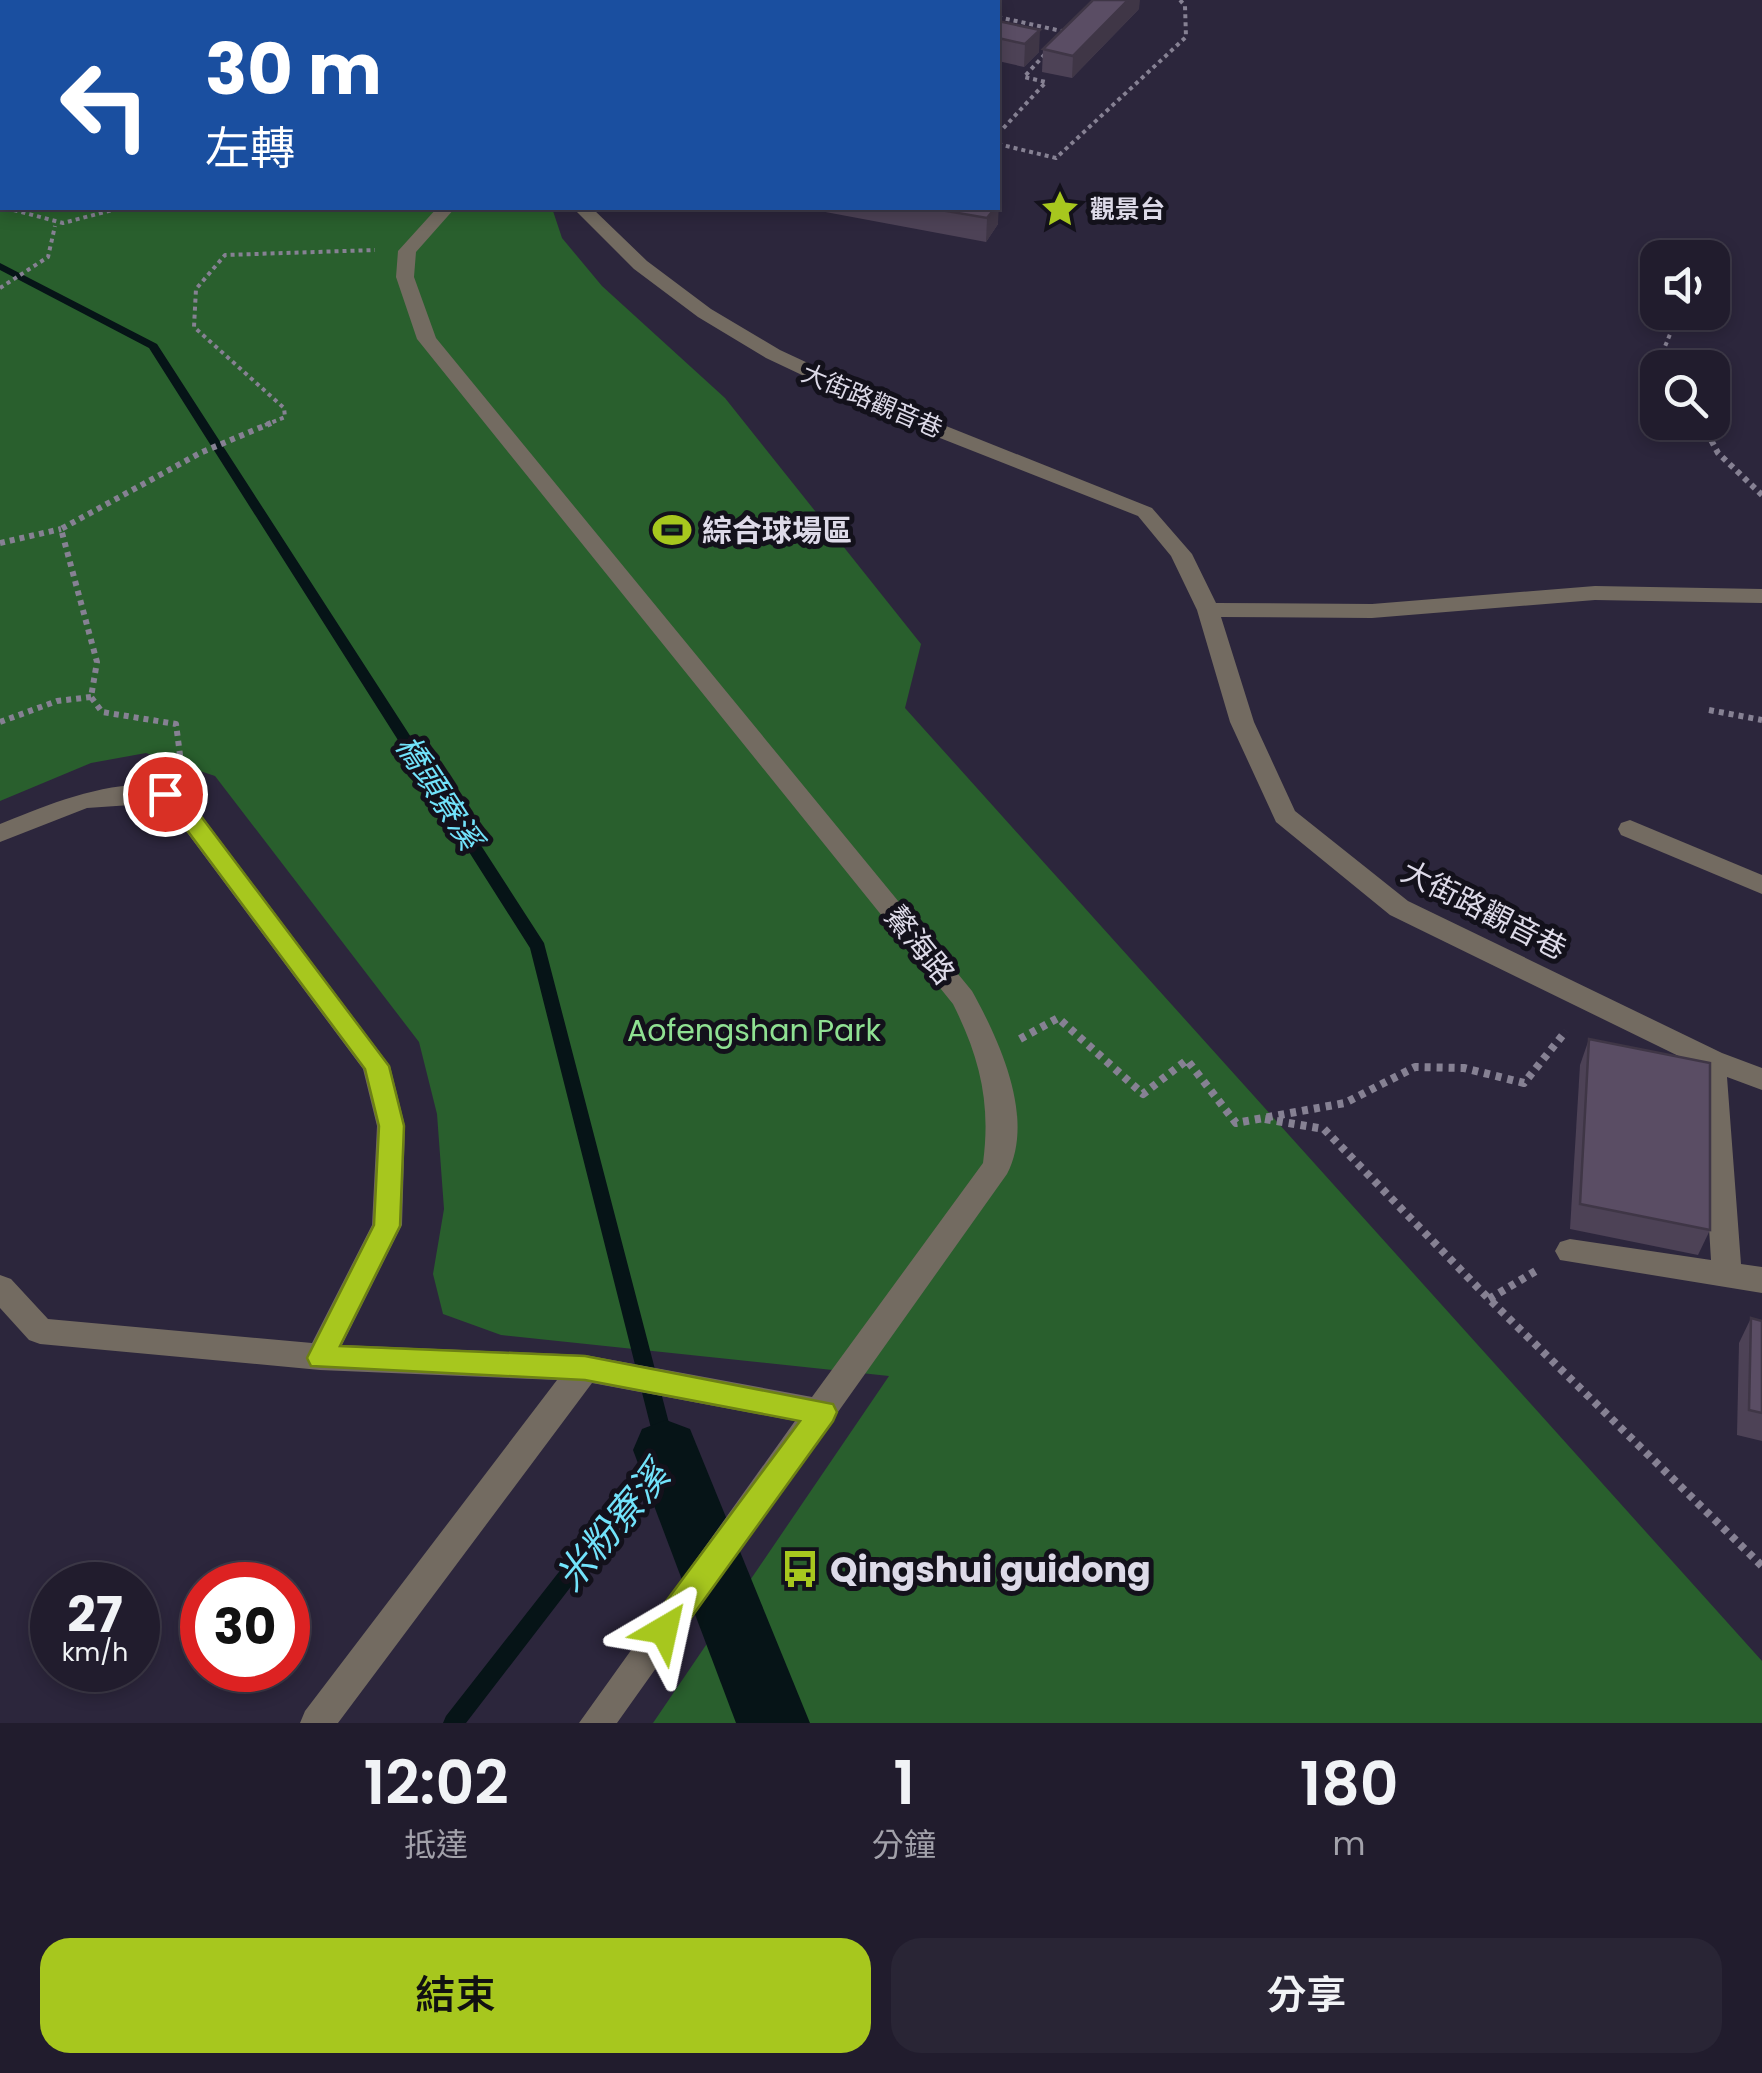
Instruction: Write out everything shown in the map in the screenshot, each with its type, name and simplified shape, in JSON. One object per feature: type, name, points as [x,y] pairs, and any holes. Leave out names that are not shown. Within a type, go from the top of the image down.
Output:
[{"type":"street","points":[[407,251],[444,210]]},
{"type":"street","name":"大街路觀音巷","points":[[584,210],[622,252],[702,314],[804,374],[1145,512],[1181,554],[1208,610],[1242,722],[1285,816],[1399,908],[1712,1060],[1762,1078]]},
{"type":"street","name":"鰲海路","points":[[407,251],[405,277],[427,338],[964,998],[992,1055],[1005,1115],[997,1166],[596,1723]]},
{"type":"street","points":[[1208,610],[1372,611],[1595,594],[1762,596]]},
{"type":"street","points":[[0,833],[84,800],[165,794],[180,804],[376,1066],[392,1126],[387,1226],[320,1358]]},
{"type":"street","points":[[1630,829],[1762,885]]},
{"type":"street","points":[[1712,1060],[1726,1275]]},
{"type":"street","points":[[1570,1251],[1762,1280]]},
{"type":"street","points":[[0,1288],[40,1331],[320,1358],[585,1368],[822,1412]]},
{"type":"street","points":[[317,1723],[585,1368]]},
{"type":"path","points":[[1000,144],[1056,158],[1186,37],[1185,6],[1180,0]]},
{"type":"path","points":[[1000,17],[1066,32]]},
{"type":"path","points":[[1000,132],[1046,82],[1024,77],[1076,21]]},
{"type":"path","points":[[13,210],[55,226],[115,210]]},
{"type":"path","points":[[0,288],[48,257],[55,226]]},
{"type":"path","points":[[0,543],[61,529],[200,452],[285,417],[284,408],[194,327],[196,289],[225,256],[407,251]]},
{"type":"path","points":[[1711,440],[1718,454],[1762,495]]},
{"type":"path","points":[[61,529],[97,662],[90,697],[102,712],[176,724],[180,754],[165,794]]},
{"type":"path","points":[[0,722],[57,701],[90,697]]},
{"type":"path","points":[[1710,710],[1762,720]]},
{"type":"path","points":[[992,1055],[1058,1018],[1143,1094],[1187,1060],[1236,1123],[1346,1103],[1415,1068],[1464,1068],[1524,1083],[1590,1000]]},
{"type":"path","points":[[1256,1118],[1324,1128],[1489,1299],[1762,1566]]},
{"type":"path","points":[[1489,1299],[1570,1251]]},
{"type":"green space","name":"Aofengshan Park","points":[[0,210],[553,210],[562,238],[602,286],[725,398],[921,644],[905,708],[1762,1661],[1762,1723],[653,1723],[889,1376],[501,1335],[443,1314],[433,1274],[444,1209],[437,1114],[419,1042],[215,776],[146,753],[91,763],[0,801]]},
{"type":"building","points":[[1093,0],[1128,0],[1073,56],[1043,49]]},
{"type":"building","points":[[1000,21],[1040,30],[1025,44],[1000,38]]},
{"type":"building","points":[[941,210],[993,210],[987,218]]},
{"type":"building","points":[[1589,1039],[1710,1063],[1710,1230],[1580,1204]]},
{"type":"building","points":[[1751,1318],[1762,1321],[1762,1413],[1749,1410]]},
{"type":"waterway","name":"橋頭寮溪","points":[[0,266],[153,346],[538,947],[666,1450],[453,1723]]},
{"type":"waterway","name":"米粉寮溪","points":[[666,1450],[773,1723]]},
{"type":"place","name":"觀景台","points":[[1060,209]]},
{"type":"place","name":"綜合球場區","points":[[672,530]]},
{"type":"place","name":"Qingshui guidong","points":[[800,1569]]},
{"type":"route","points":[[165,794],[180,804],[376,1066],[392,1126],[387,1226],[320,1358],[585,1368],[822,1412],[664,1630]]}]
